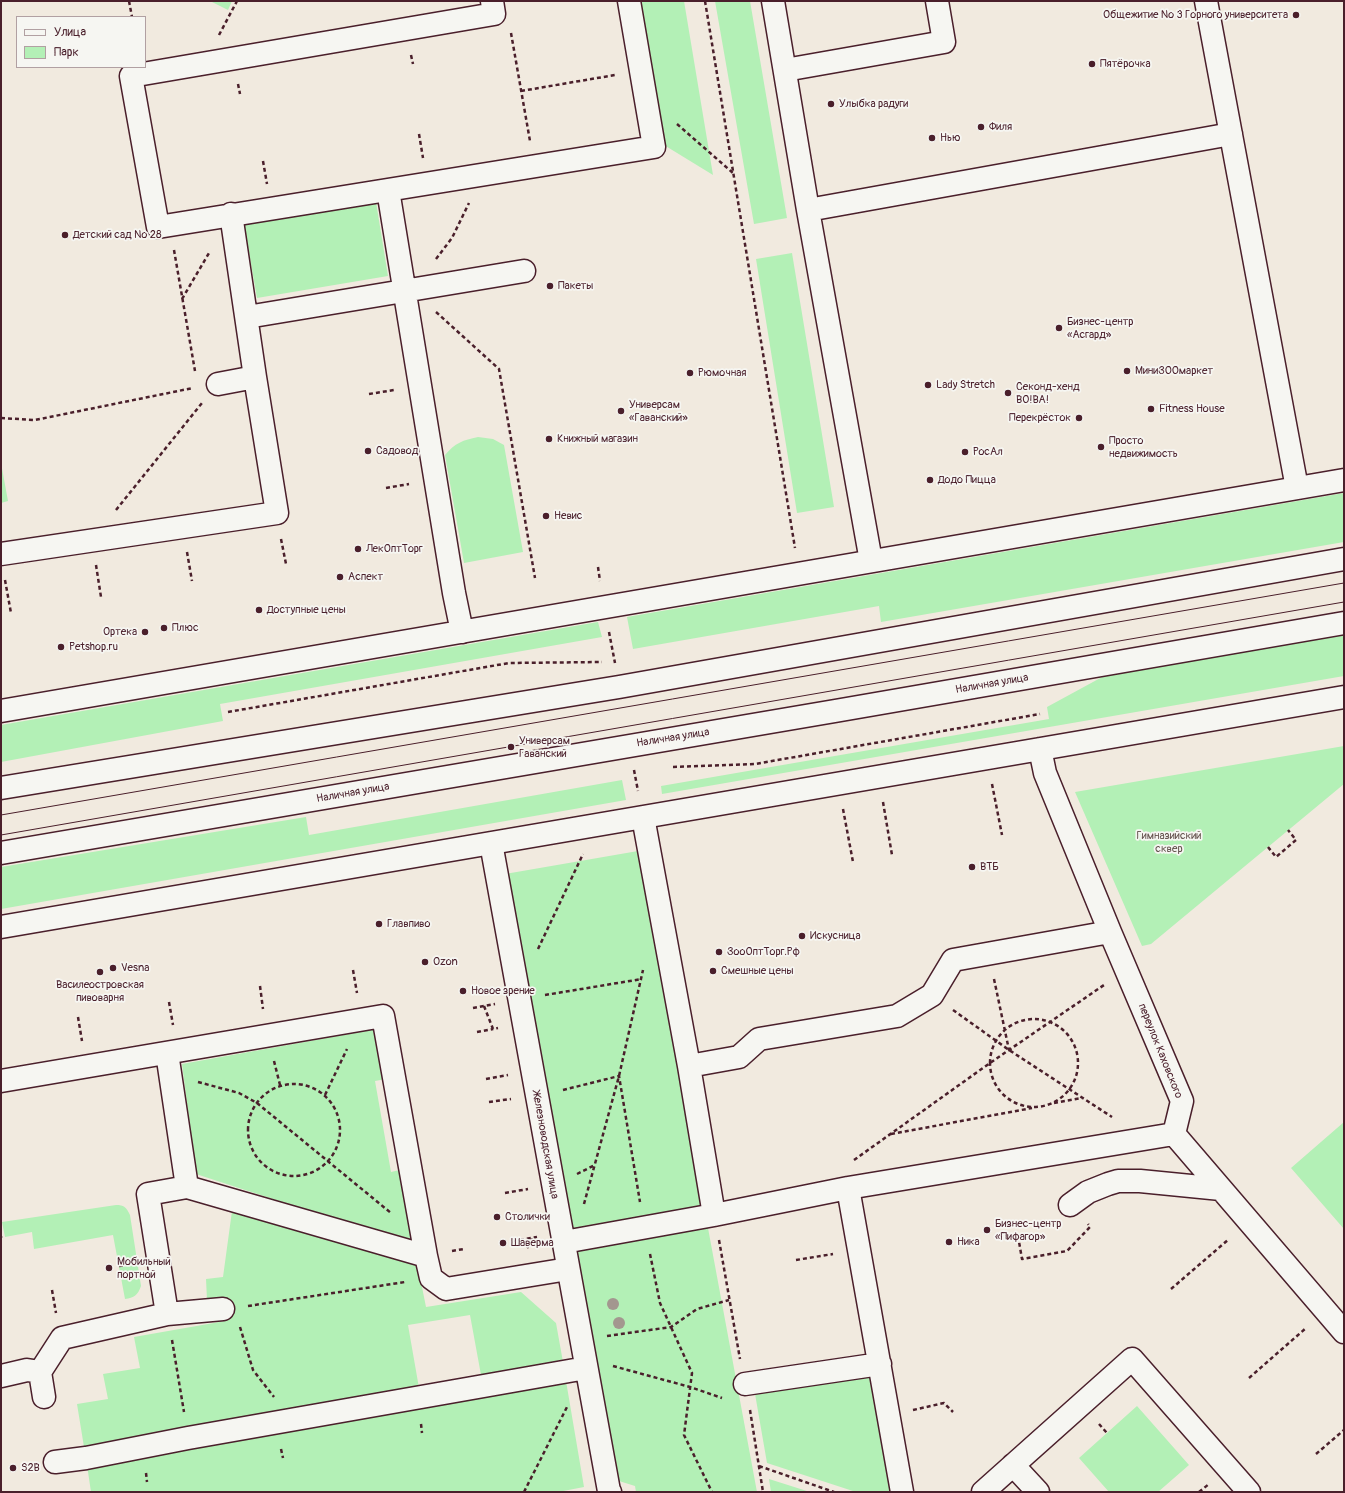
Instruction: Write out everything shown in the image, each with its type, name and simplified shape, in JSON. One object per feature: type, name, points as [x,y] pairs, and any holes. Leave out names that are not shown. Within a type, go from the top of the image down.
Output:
[{"type":"street","points":[[492,1],[494,14],[131,76],[158,226],[654,147],[630,1]]},
{"type":"street","points":[[773,1],[808,210],[871,561]]},
{"type":"street","points":[[785,70],[944,42],[937,1]]},
{"type":"street","points":[[1206,1],[1297,488]]},
{"type":"street","points":[[808,210],[1231,134]]},
{"type":"street","points":[[388,190],[408,291],[454,593],[462,632]]},
{"type":"street","points":[[1,554],[277,513],[255,378],[232,214]]},
{"type":"street","points":[[247,317],[524,271]]},
{"type":"street","points":[[208,386],[255,378]]},
{"type":"street","points":[[1,711],[1344,480]]},
{"type":"street","points":[[1,788],[619,687],[1344,559]]},
{"type":"street","name":"Наличная улица","points":[[1,853],[1344,623]]},
{"type":"street","points":[[1,928],[1344,696]]},
{"type":"street","name":"переулок Каховского","points":[[1040,749],[1045,774],[1182,1101],[1174,1134]]},
{"type":"street","points":[[643,817],[714,1215]]},
{"type":"street","name":"Железноводская улица","points":[[490,843],[564,1242],[608,1492]]},
{"type":"street","points":[[688,1066],[739,1058],[759,1039],[898,1016],[932,995],[952,960],[1110,932]]},
{"type":"street","points":[[1,1081],[168,1064],[383,1016],[431,1249],[431,1278],[446,1288],[568,1269]]},
{"type":"street","points":[[168,1064],[187,1186]]},
{"type":"street","points":[[564,1242],[714,1215],[848,1188],[1174,1134],[1344,1332]]},
{"type":"street","points":[[1070,1205],[1088,1192],[1118,1181],[1140,1181],[1221,1189]]},
{"type":"street","points":[[168,1314],[148,1194],[187,1186],[431,1249]]},
{"type":"street","points":[[848,1188],[902,1492]]},
{"type":"street","points":[[44,1397],[40,1372],[62,1338],[168,1314],[229,1308]]},
{"type":"street","points":[[55,1462],[86,1458],[292,1420],[583,1353]]},
{"type":"street","points":[[983,1492],[1132,1359],[1249,1492]]},
{"type":"street","points":[[745,1384],[880,1364]]},
{"type":"street","points":[[1,1376],[27,1370],[40,1372]]},
{"type":"street","points":[[1013,1465],[1038,1492]]},
{"type":"path","points":[[129,1],[132,16]]},
{"type":"path","points":[[705,1],[796,549]]},
{"type":"path","points":[[511,32],[534,166]]},
{"type":"path","points":[[522,92],[641,71]]},
{"type":"path","points":[[675,122],[733,173]]},
{"type":"path","points":[[484,175],[452,238],[408,291],[499,368],[535,578]]},
{"type":"path","points":[[182,299],[232,214]]},
{"type":"path","points":[[101,597],[91,541],[200,406],[208,386],[182,299],[169,224]]},
{"type":"path","points":[[200,406],[208,386]]},
{"type":"path","points":[[1,418],[35,420],[208,386]]},
{"type":"path","points":[[598,567],[601,582]]},
{"type":"path","points":[[5,577],[11,613]]},
{"type":"path","points":[[608,625],[616,667]]},
{"type":"path","points":[[228,712],[509,663],[622,660]]},
{"type":"path","points":[[672,767],[755,764],[1040,714]]},
{"type":"path","points":[[626,770],[634,768],[639,796]]},
{"type":"path","points":[[992,783],[1002,835]]},
{"type":"path","points":[[883,802],[892,855]]},
{"type":"path","points":[[843,808],[853,862]]},
{"type":"path","points":[[1268,847],[1276,857],[1287,848],[1296,840],[1288,830]]},
{"type":"path","points":[[1287,848],[1290,852]]},
{"type":"path","points":[[537,951],[583,853]]},
{"type":"path","points":[[988,954],[1009,1050]]},
{"type":"path","points":[[583,1206],[619,1076],[645,965]]},
{"type":"path","points":[[848,1188],[844,1167],[990,1063],[1127,971]]},
{"type":"path","points":[[519,1000],[642,979]]},
{"type":"path","points":[[932,995],[1009,1050],[1118,1121],[1134,1141]]},
{"type":"path","points":[[1034,1108],[1017,1104],[1003,1095],[993,1080],[990,1063],[992,1046],[1004,1030],[1016,1022],[1034,1018],[1050,1022],[1065,1031],[1075,1046],[1078,1063],[1075,1080],[1066,1094],[1051,1104]]},
{"type":"path","points":[[477,1032],[493,1029]]},
{"type":"path","points":[[168,1064],[239,1093],[257,1103],[329,1161],[431,1249],[464,1249]]},
{"type":"path","points":[[486,1079],[501,1076]]},
{"type":"path","points":[[536,1094],[550,1093],[619,1076]]},
{"type":"path","points":[[619,1076],[644,1227],[660,1303],[692,1373],[684,1435],[712,1492]]},
{"type":"path","points":[[296,1084],[312,1087],[324,1095],[334,1107],[340,1121],[340,1136],[336,1151],[329,1161],[314,1172],[299,1176],[284,1175],[270,1169],[258,1160],[251,1146],[248,1132],[250,1116],[257,1103],[267,1092],[280,1085],[296,1084]]},
{"type":"path","points":[[889,1135],[1083,1098]]},
{"type":"path","points":[[714,1215],[763,1492]]},
{"type":"path","points":[[1171,1290],[1249,1222]]},
{"type":"path","points":[[1018,1236],[1022,1259],[1067,1250],[1090,1227],[1086,1223]]},
{"type":"path","points":[[513,1241],[527,1239]]},
{"type":"path","points":[[796,1260],[812,1257]]},
{"type":"path","points":[[292,1420],[253,1370],[229,1308],[431,1278]]},
{"type":"path","points":[[524,1492],[583,1353],[596,1337],[671,1327],[697,1309],[729,1300]]},
{"type":"path","points":[[1249,1378],[1326,1311]]},
{"type":"path","points":[[168,1314],[188,1438]]},
{"type":"path","points":[[583,1353],[601,1363],[690,1387],[727,1399]]},
{"type":"path","points":[[889,1416],[944,1403],[953,1412]]},
{"type":"path","points":[[1316,1454],[1344,1430]]},
{"type":"path","points":[[759,1466],[834,1492]]},
{"type":"green space","points":[[210,1],[232,1],[228,10]]},
{"type":"green space","points":[[640,1],[684,1],[713,175],[664,145]]},
{"type":"green space","points":[[715,1],[750,1],[787,218],[754,224]]},
{"type":"green space","points":[[376,202],[388,276],[257,298],[244,224]]},
{"type":"green space","points":[[792,253],[834,507],[797,513],[756,259]]},
{"type":"green space","points":[[478,437],[493,439],[504,445],[523,552],[464,563],[445,455],[460,443],[468,439]]},
{"type":"green space","points":[[1,463],[8,501],[1,503]]},
{"type":"green space","points":[[1344,493],[1344,542],[881,622],[879,606],[633,649],[627,617]]},
{"type":"green space","points":[[598,622],[602,637],[220,704],[223,721],[1,762],[1,725]]},
{"type":"green space","points":[[1344,634],[1344,676],[662,794],[661,786],[1049,719],[1047,707],[1104,676]]},
{"type":"green space","name":"Гимназийский сквер","points":[[1344,746],[1344,784],[1151,944],[1142,946],[1075,792]]},
{"type":"green space","points":[[622,780],[626,800],[1,909],[1,867],[306,817],[309,835]]},
{"type":"green space","points":[[638,851],[757,1492],[636,1492],[635,1486],[619,1481],[505,874]]},
{"type":"green space","points":[[377,1029],[386,1079],[375,1081],[391,1172],[404,1169],[417,1246],[196,1174],[182,1064]]},
{"type":"green space","points":[[1344,1122],[1344,1229],[1291,1168]]},
{"type":"green space","points":[[121,1205],[124,1207],[130,1215],[141,1286],[137,1294],[131,1298],[125,1299],[113,1235],[34,1249],[32,1232],[5,1237],[2,1222]]},
{"type":"green space","points":[[232,1211],[417,1262],[426,1307],[521,1292],[556,1323],[563,1362],[481,1375],[470,1315],[408,1325],[419,1388],[84,1447],[77,1404],[108,1399],[103,1374],[140,1368],[134,1337],[225,1321],[223,1309],[207,1300],[206,1279],[223,1277]]},
{"type":"green space","points":[[870,1370],[892,1492],[856,1492],[767,1463],[754,1388]]},
{"type":"green space","points":[[566,1381],[584,1487],[558,1492],[91,1492],[87,1465]]},
{"type":"green space","points":[[1137,1406],[1189,1465],[1158,1492],[1109,1492],[1079,1458]]},
{"type":"green space","points":[[769,1479],[810,1492],[771,1492]]},
{"type":"tram line","points":[[1,815],[1344,583]]},
{"type":"tram line","points":[[1,835],[1344,602]]},
{"type":"place","name":"Общежитие № 3 Горного университета","points":[[1296,15]]},
{"type":"place","name":"Пятёрочка","points":[[1092,64]]},
{"type":"place","name":"Улыбка радуги","points":[[831,104]]},
{"type":"place","name":"Филя","points":[[981,127]]},
{"type":"place","name":"Нью","points":[[932,138]]},
{"type":"place","name":"Детский сад № 28","points":[[65,235]]},
{"type":"place","name":"Пакеты","points":[[550,286]]},
{"type":"place","name":"Бизнес-центр «Асгард»","points":[[1059,328]]},
{"type":"place","name":"МиниЗООмаркет","points":[[1127,371]]},
{"type":"place","name":"Рюмочная","points":[[690,373]]},
{"type":"place","name":"Lady Stretch","points":[[928,385]]},
{"type":"place","name":"Секонд-хенд ВО!ВА!","points":[[1008,393]]},
{"type":"place","name":"Fitness House","points":[[1151,409]]},
{"type":"place","name":"Универсам «Гаванский»","points":[[621,411]]},
{"type":"place","name":"Перекрёсток","points":[[1079,418]]},
{"type":"place","name":"Книжный магазин","points":[[549,439]]},
{"type":"place","name":"Просто недвижимость","points":[[1101,447]]},
{"type":"place","name":"Садовод","points":[[368,451]]},
{"type":"place","name":"РосАл","points":[[965,452]]},
{"type":"place","name":"Додо Пицца","points":[[930,480]]},
{"type":"place","name":"Невис","points":[[546,516]]},
{"type":"place","name":"ЛекОптТорг","points":[[358,549]]},
{"type":"place","name":"Аспект","points":[[340,577]]},
{"type":"place","name":"Доступные цены","points":[[259,610]]},
{"type":"place","name":"Плюс","points":[[164,628]]},
{"type":"place","name":"Ортека","points":[[145,632]]},
{"type":"place","name":"Petshop.ru","points":[[61,647]]},
{"type":"place","name":"Универсам Гаванский","points":[[511,747]]},
{"type":"place","name":"ВТБ","points":[[972,867]]},
{"type":"place","name":"Главпиво","points":[[379,924]]},
{"type":"place","name":"Искусница","points":[[802,936]]},
{"type":"place","name":"ЗооОптТорг.Рф","points":[[719,952]]},
{"type":"place","name":"Ozon","points":[[425,962]]},
{"type":"place","name":"Vesna","points":[[113,968]]},
{"type":"place","name":"Смешные цены","points":[[713,971]]},
{"type":"place","name":"Василеостровская пивоварня","points":[[100,972]]},
{"type":"place","name":"Новое зрение","points":[[463,991]]},
{"type":"place","name":"Столички","points":[[497,1217]]},
{"type":"place","name":"Бизнес-центр «Пифагор»","points":[[987,1230]]},
{"type":"place","name":"Ника","points":[[949,1242]]},
{"type":"place","name":"Шаверма","points":[[503,1243]]},
{"type":"place","name":"Мобильный портной","points":[[109,1268]]},
{"type":"place","name":"S2B","points":[[13,1468]]}]
